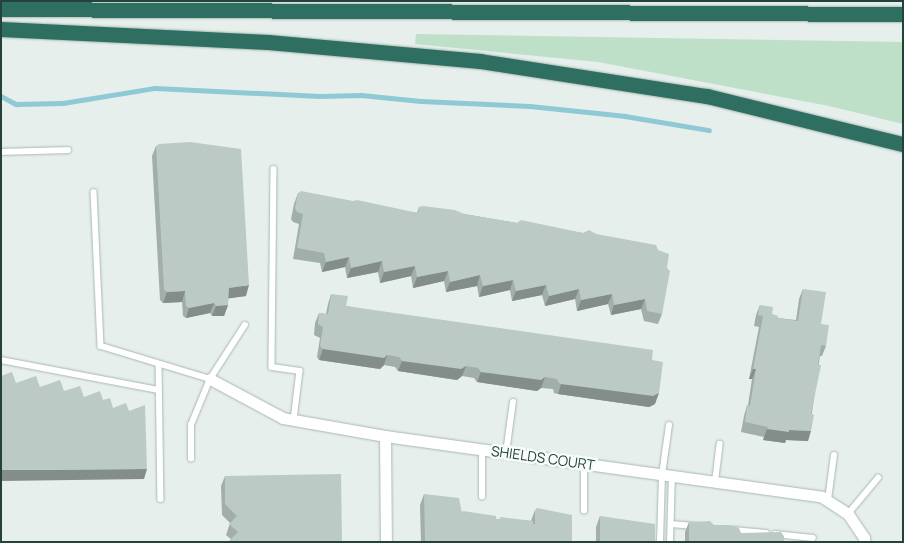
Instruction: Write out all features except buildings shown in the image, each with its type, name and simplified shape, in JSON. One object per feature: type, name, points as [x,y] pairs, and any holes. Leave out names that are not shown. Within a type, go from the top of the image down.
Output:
[{"type":"highway","points":[[1,8],[903,14]]},
{"type":"highway","points":[[1,29],[268,42],[480,61],[707,96],[903,144]]},
{"type":"street","name":"SHIELDS COURT","points":[[210,379],[283,418],[385,436],[822,497],[848,514],[864,542]]},
{"type":"street","points":[[385,436],[386,542]]},
{"type":"lane","points":[[1,152],[68,150]]},
{"type":"lane","points":[[274,169],[272,367],[300,371],[294,420]]},
{"type":"lane","points":[[94,192],[101,346],[210,379]]},
{"type":"lane","points":[[192,459],[191,425],[210,379],[245,325]]},
{"type":"lane","points":[[1,360],[158,390]]},
{"type":"lane","points":[[159,364],[161,499]]},
{"type":"lane","points":[[506,453],[513,402]]},
{"type":"lane","points":[[660,542],[667,476],[669,425]]},
{"type":"lane","points":[[715,482],[720,444]]},
{"type":"lane","points":[[482,450],[482,497]]},
{"type":"lane","points":[[828,501],[834,455]]},
{"type":"lane","points":[[584,464],[584,511]]},
{"type":"lane","points":[[667,476],[671,524],[670,542]]},
{"type":"lane","points":[[848,514],[878,478]]},
{"type":"lane","points":[[671,524],[699,526]]},
{"type":"lane","points":[[728,530],[813,538]]},
{"type":"green space","points":[[416,34],[903,42],[903,124],[829,106],[598,62],[415,44]]},
{"type":"waterway","points":[[1,96],[16,104],[63,103],[155,88],[320,96],[361,95],[421,101],[530,106],[625,116],[709,130]]}]
